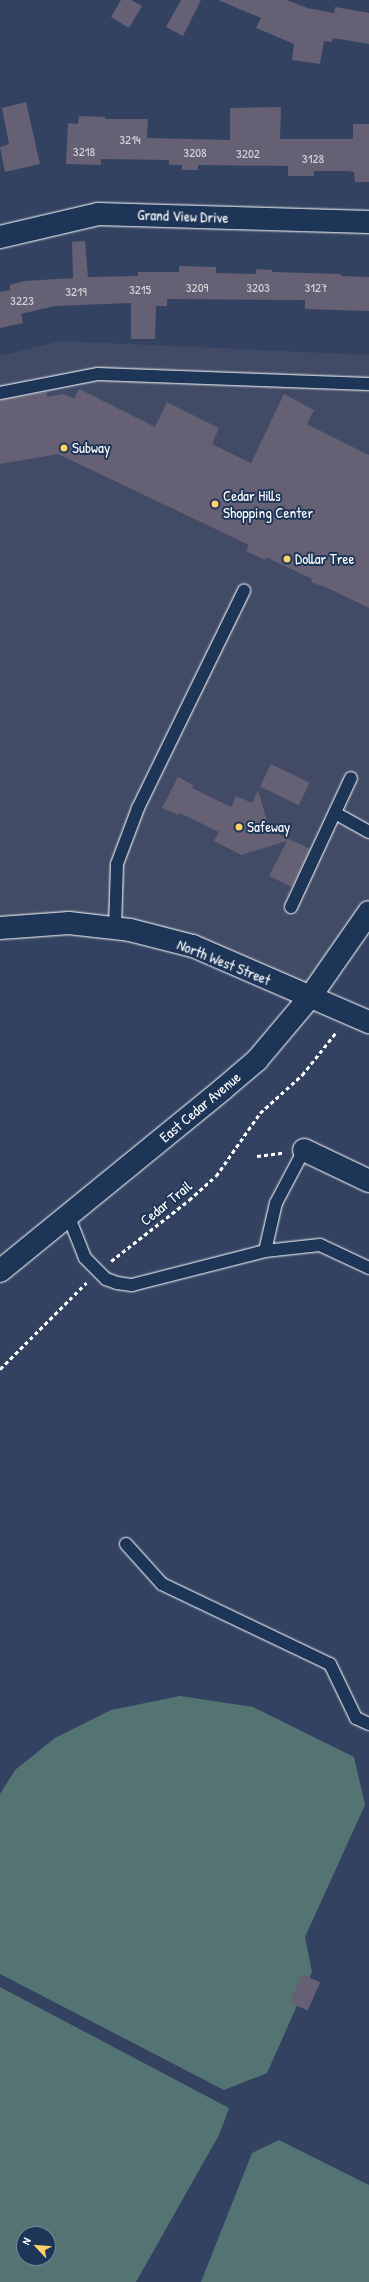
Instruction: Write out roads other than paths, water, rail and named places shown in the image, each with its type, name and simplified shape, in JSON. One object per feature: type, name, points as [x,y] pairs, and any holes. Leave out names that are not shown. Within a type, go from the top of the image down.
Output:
[{"type":"street","name":"Grand View Drive","points":[[0,237],[98,214],[369,222]]},
{"type":"street","name":"East Cedar Avenue","points":[[0,1271],[257,1060],[310,997],[369,912]]},
{"type":"street","name":"North West Street","points":[[0,928],[69,923],[115,928],[193,946],[369,1022]]},
{"type":"street","points":[[304,1150],[369,1181]]},
{"type":"lane","points":[[0,393],[98,374],[369,384]]},
{"type":"lane","points":[[115,928],[117,864],[138,808],[244,591]]},
{"type":"lane","points":[[291,907],[351,778]]},
{"type":"lane","points":[[335,813],[369,832]]},
{"type":"lane","points":[[265,1251],[276,1203],[304,1150]]},
{"type":"lane","points":[[68,1215],[85,1258],[97,1272],[106,1279],[117,1283],[132,1285],[265,1251],[320,1245],[369,1268]]},
{"type":"lane","points":[[126,1544],[162,1584],[330,1664],[356,1718],[369,1724]]},
{"type":"place","name":"Subway","points":[[64,448]]},
{"type":"place","name":"Cedar Hills Shopping Center","points":[[215,504]]},
{"type":"place","name":"Dollar Tree","points":[[287,559]]},
{"type":"place","name":"Safeway","points":[[239,827]]}]
